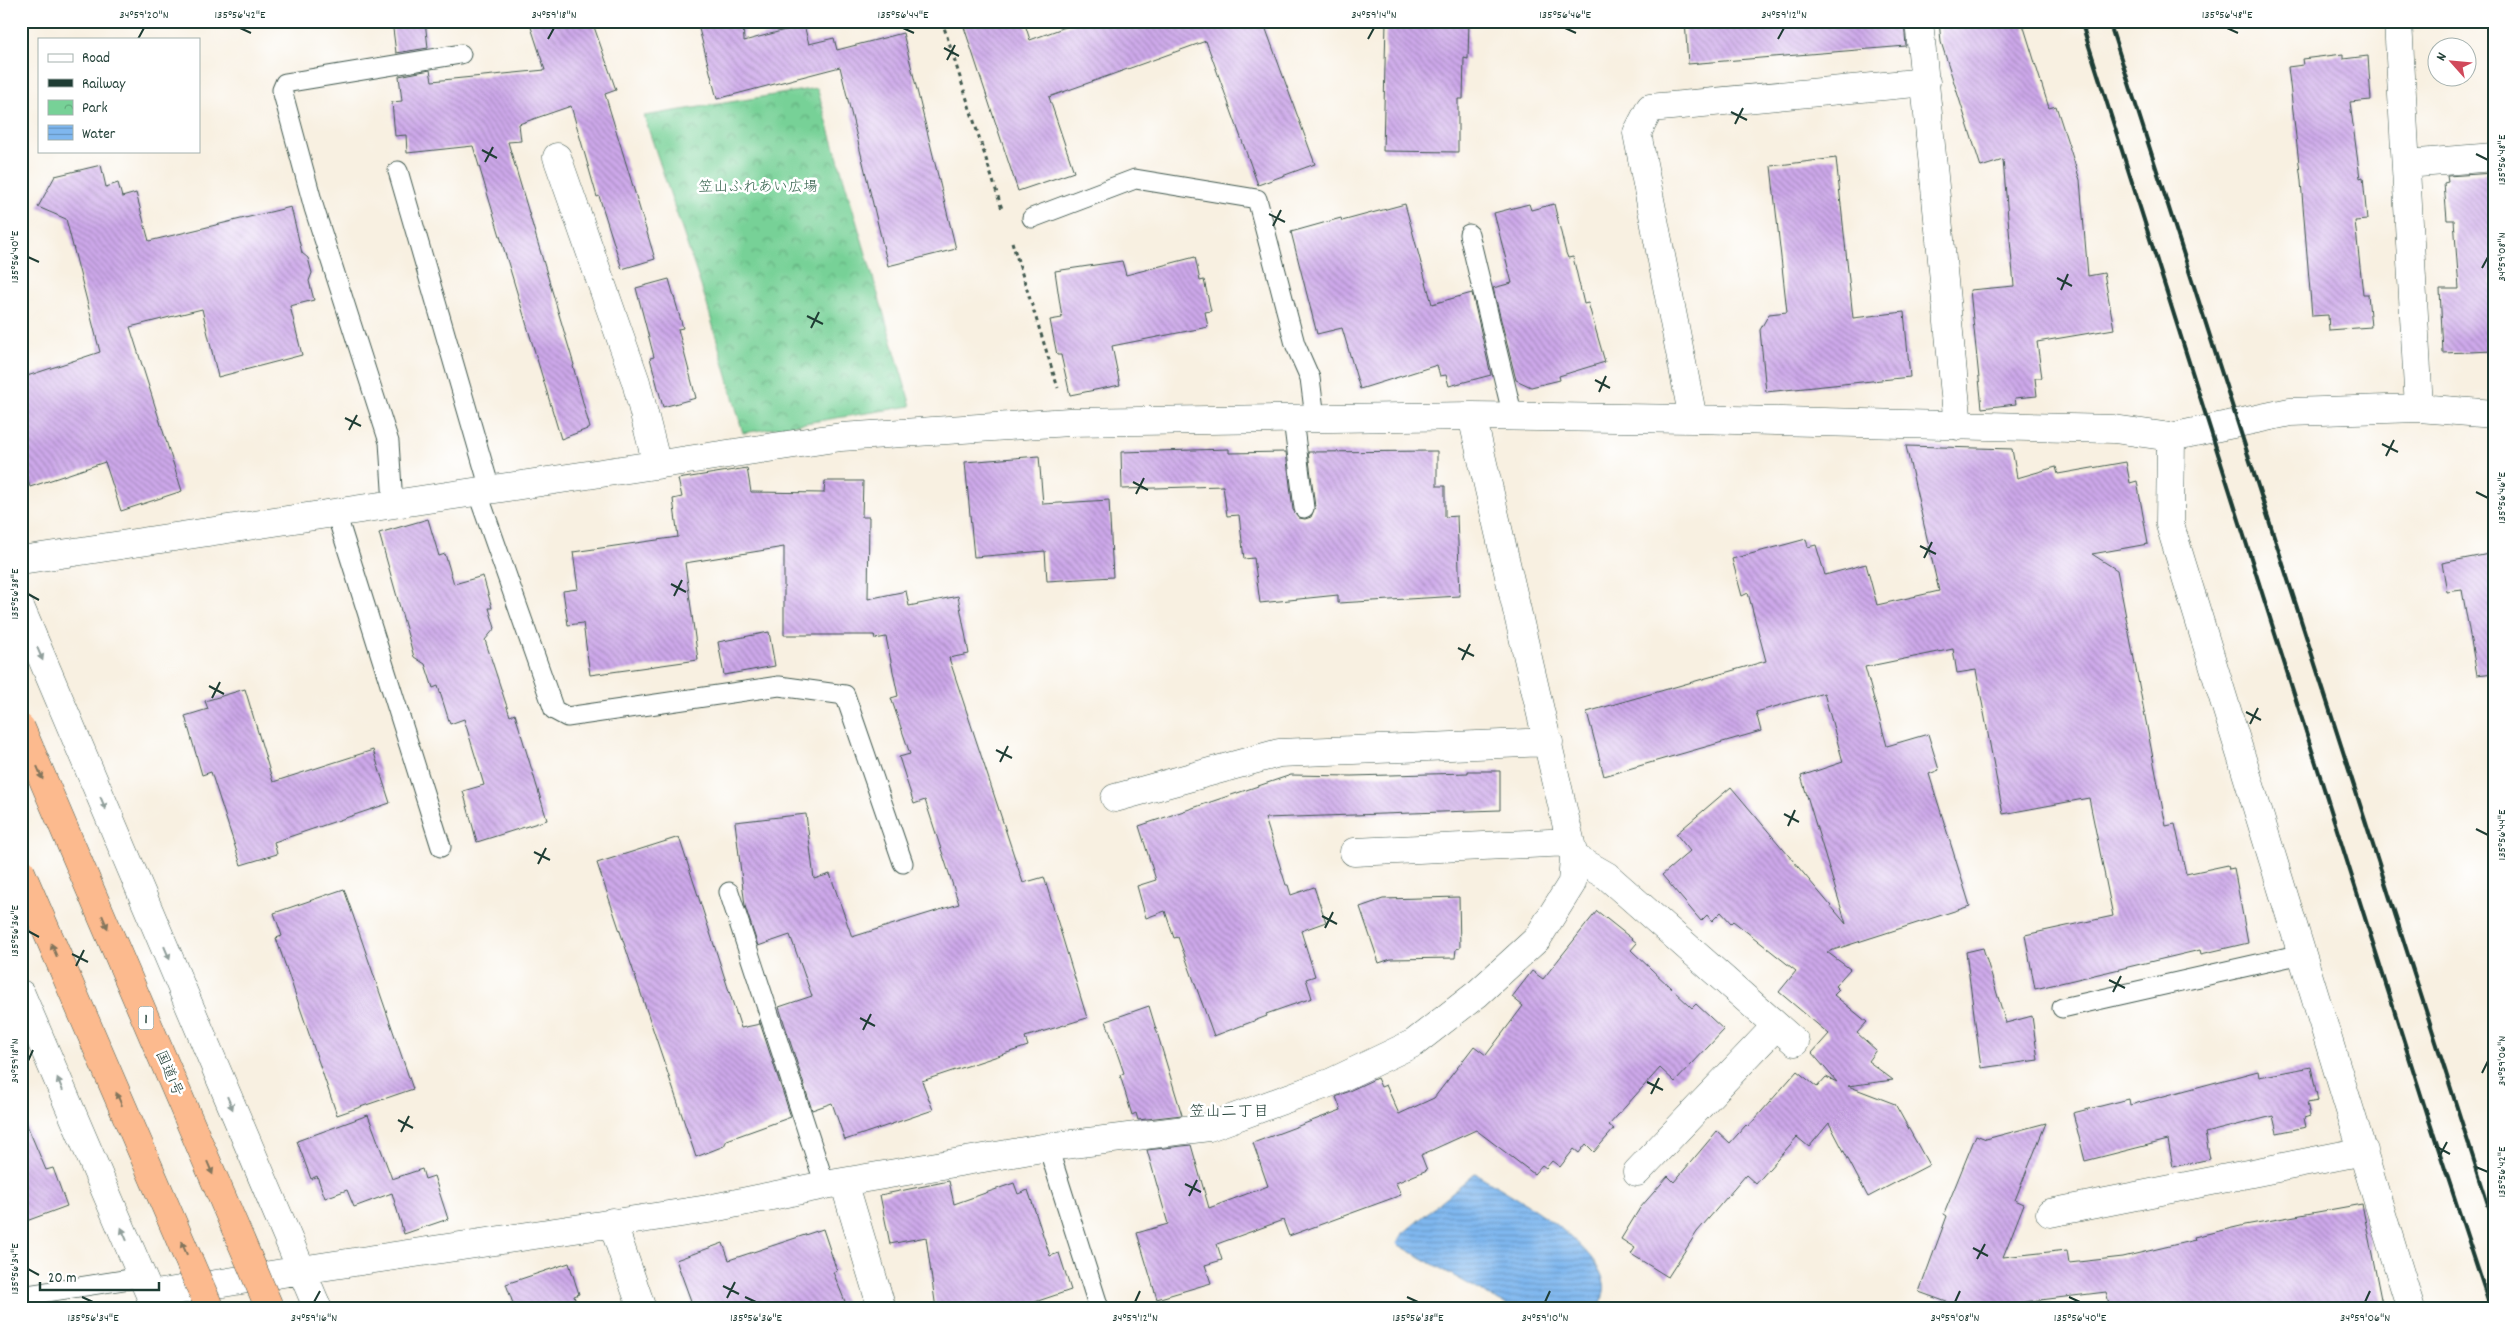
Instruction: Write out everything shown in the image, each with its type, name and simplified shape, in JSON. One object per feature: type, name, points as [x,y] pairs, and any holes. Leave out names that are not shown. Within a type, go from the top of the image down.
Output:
[{"type":"highway","name":"国道1号","points":[[21,728],[270,1309]]},
{"type":"highway","points":[[21,872],[210,1309]]},
{"type":"street","points":[[1919,21],[1958,426]]},
{"type":"street","points":[[2398,21],[2419,408]]},
{"type":"street","points":[[1693,419],[1637,132],[1650,108],[1926,82]]},
{"type":"street","points":[[557,157],[636,382],[657,465]]},
{"type":"street","points":[[2406,164],[2494,157]]},
{"type":"street","points":[[21,560],[841,437],[1069,422],[1472,416],[1693,419],[2114,429],[2172,437],[2290,412],[2419,408],[2494,414]]},
{"type":"street","points":[[21,994],[149,1294],[612,1222],[708,1209],[834,1183],[1048,1147],[1209,1127],[1332,1082],[1414,1043],[1477,994],[1537,939],[1572,883],[1572,849],[1549,742],[1484,477],[1472,416]]},
{"type":"street","points":[[2172,437],[2170,525],[2411,1309]]},
{"type":"street","points":[[21,609],[318,1309]]},
{"type":"street","points":[[1115,798],[1279,753],[1549,742]]},
{"type":"street","points":[[1354,852],[1572,849],[1607,876],[1785,1034],[1637,1172]]},
{"type":"street","points":[[2050,1213],[2364,1151]]},
{"type":"street","points":[[834,1183],[882,1309]]},
{"type":"street","points":[[612,1222],[642,1309]]},
{"type":"lane","points":[[393,504],[389,442],[314,208],[282,90],[285,83],[461,54]]},
{"type":"lane","points":[[398,171],[484,490],[554,710],[567,717],[779,686],[845,695],[903,863]]},
{"type":"lane","points":[[1032,218],[1135,179],[1257,199],[1295,344],[1310,378],[1304,418],[1304,508]]},
{"type":"lane","points":[[1469,234],[1513,417]]},
{"type":"lane","points":[[336,513],[441,846]]},
{"type":"lane","points":[[729,892],[834,1183]]},
{"type":"lane","points":[[2062,1008],[2302,954]]},
{"type":"lane","points":[[1048,1147],[1099,1308]]},
{"type":"lane","points":[[21,1296],[149,1294]]},
{"type":"green space","name":"笠山ふれあい広場","points":[[817,88],[911,406],[743,433],[706,301],[644,116]]},
{"type":"water","points":[[1475,1173],[1550,1220],[1585,1251],[1598,1267],[1604,1283],[1600,1309],[1513,1309],[1397,1244],[1401,1235]]},
{"type":"building","points":[[392,21],[425,21],[428,48],[396,53]]},
{"type":"building","points":[[529,21],[592,21],[616,90],[605,94],[655,259],[622,269],[599,196],[597,197],[571,106],[519,124],[521,141],[508,142],[574,365],[590,428],[561,439],[473,146],[407,153],[406,135],[395,136],[392,102],[402,101],[399,76],[430,70],[432,81],[545,70]]},
{"type":"building","points":[[697,21],[743,21],[744,41],[804,25],[809,44],[834,38],[837,50],[903,33],[956,249],[888,266],[840,67],[717,99]]},
{"type":"building","points":[[962,21],[1024,21],[1030,40],[1082,21],[1263,21],[1315,164],[1258,185],[1206,41],[1049,97],[1074,172],[1018,191]]},
{"type":"building","points":[[1386,21],[1469,21],[1468,59],[1464,58],[1463,99],[1458,99],[1458,152],[1383,151]]},
{"type":"building","points":[[1685,21],[1904,21],[1906,46],[1688,64]]},
{"type":"building","points":[[1939,21],[2022,21],[2049,108],[2056,106],[2080,180],[2088,276],[2104,273],[2114,329],[2037,342],[2042,378],[2035,378],[2037,396],[2015,398],[2016,404],[1982,408],[1970,290],[2014,286],[2003,160],[1981,167],[1941,42]]},
{"type":"building","points":[[2343,54],[2343,59],[2368,56],[2371,100],[2350,102],[2360,178],[2363,177],[2367,220],[2355,221],[2363,294],[2368,294],[2371,327],[2329,330],[2328,315],[2312,316],[2301,181],[2288,67],[2303,65],[2302,59]]},
{"type":"building","points":[[1836,158],[1853,318],[1904,312],[1910,377],[1766,392],[1760,330],[1769,314],[1787,312],[1771,166]]},
{"type":"building","points":[[101,165],[106,187],[118,183],[122,197],[136,193],[149,241],[291,207],[302,253],[308,258],[312,273],[309,281],[314,300],[290,306],[302,355],[218,377],[202,309],[130,327],[182,491],[121,511],[105,462],[30,487],[21,458],[21,378],[100,352],[66,219],[38,207],[55,176]]},
{"type":"building","points":[[2494,173],[2494,275],[2492,275],[2494,351],[2443,353],[2440,289],[2459,289],[2454,220],[2447,220],[2444,183],[2448,182],[2447,176]]},
{"type":"building","points":[[1405,204],[1432,304],[1472,293],[1491,375],[1449,386],[1446,375],[1440,376],[1437,365],[1360,389],[1342,328],[1317,334],[1291,232],[1341,218],[1342,221]]},
{"type":"building","points":[[1529,204],[1531,210],[1554,204],[1566,253],[1568,258],[1573,257],[1584,304],[1588,303],[1605,362],[1559,376],[1560,380],[1531,387],[1516,380],[1493,288],[1512,283],[1494,213]]},
{"type":"building","points":[[1195,257],[1200,281],[1204,280],[1211,311],[1205,312],[1208,327],[1112,346],[1120,385],[1070,395],[1061,355],[1057,355],[1050,320],[1062,318],[1055,271],[1122,261],[1126,275]]},
{"type":"building","points":[[669,279],[683,328],[678,329],[696,398],[663,407],[650,358],[654,357],[636,288]]},
{"type":"building","points":[[1906,446],[2012,449],[2017,478],[2056,467],[2058,474],[2126,462],[2130,483],[2137,481],[2148,544],[2092,554],[2117,570],[2166,826],[2175,824],[2186,874],[2228,865],[2229,869],[2234,868],[2248,943],[2201,954],[2200,950],[2035,989],[2025,935],[2113,916],[2089,798],[2003,814],[1976,670],[1957,673],[1953,649],[1865,667],[1887,746],[1928,734],[1939,770],[1929,774],[1970,906],[1827,952],[1850,969],[1835,986],[1839,990],[1834,995],[1867,1022],[1857,1033],[1876,1050],[1868,1061],[1893,1080],[1848,1086],[1895,1104],[1929,1165],[1868,1197],[1829,1123],[1809,1147],[1797,1137],[1756,1184],[1746,1175],[1697,1232],[1668,1277],[1631,1254],[1635,1248],[1621,1239],[1640,1208],[1668,1176],[1674,1182],[1717,1131],[1730,1143],[1746,1125],[1748,1127],[1797,1071],[1817,1087],[1826,1077],[1837,1082],[1812,1053],[1829,1034],[1779,992],[1796,971],[1733,921],[1731,923],[1721,912],[1712,921],[1707,915],[1701,921],[1662,875],[1690,851],[1676,834],[1731,787],[1846,924],[1801,776],[1843,762],[1824,693],[1756,712],[1761,731],[1604,776],[1587,712],[1766,661],[1748,593],[1742,596],[1732,559],[1806,539],[1808,547],[1816,545],[1825,575],[1866,564],[1877,605],[1939,591]]},
{"type":"building","points":[[1229,449],[1229,453],[1286,452],[1293,510],[1299,518],[1305,519],[1311,517],[1315,507],[1308,452],[1437,451],[1437,486],[1445,486],[1445,517],[1457,516],[1460,596],[1338,603],[1338,595],[1260,603],[1254,558],[1244,559],[1239,515],[1227,516],[1223,486],[1122,489],[1121,452]]},
{"type":"building","points":[[1039,456],[1043,504],[1109,500],[1113,577],[1047,581],[1045,551],[974,557],[965,462]]},
{"type":"building","points":[[747,468],[751,492],[824,493],[825,481],[863,481],[862,517],[869,517],[868,599],[906,591],[909,606],[958,596],[969,654],[949,658],[1023,883],[1044,877],[1087,1018],[1025,1037],[1028,1046],[922,1081],[933,1110],[845,1140],[832,1103],[812,1110],[779,1007],[812,996],[790,935],[758,946],[745,906],[735,822],[806,814],[814,879],[830,874],[852,937],[959,904],[925,800],[914,804],[899,757],[910,754],[891,698],[898,696],[886,637],[875,639],[874,635],[784,635],[784,547],[685,563],[698,660],[590,675],[583,623],[568,625],[563,591],[578,589],[573,552],[678,537],[673,499],[682,497],[678,479]]},
{"type":"building","points":[[428,519],[439,556],[445,554],[454,584],[483,576],[492,608],[489,608],[495,628],[485,640],[510,716],[515,714],[547,820],[477,842],[463,791],[484,785],[464,719],[450,724],[438,686],[433,688],[425,664],[414,657],[379,533]]},
{"type":"building","points":[[2489,554],[2494,581],[2494,673],[2477,675],[2462,590],[2447,592],[2442,563]]},
{"type":"building","points":[[769,632],[775,666],[724,675],[718,642]]},
{"type":"building","points":[[245,689],[273,782],[373,750],[390,803],[274,842],[277,854],[241,865],[211,772],[202,775],[185,716],[208,709],[205,701]]},
{"type":"building","points":[[1468,771],[1500,771],[1500,810],[1265,818],[1286,885],[1288,885],[1291,895],[1314,887],[1326,922],[1301,931],[1315,976],[1306,979],[1312,998],[1266,1014],[1267,1016],[1214,1036],[1178,937],[1174,938],[1165,911],[1146,918],[1137,886],[1156,880],[1139,826],[1291,775],[1351,776],[1468,773]]},
{"type":"building","points":[[679,837],[741,1028],[760,1024],[759,1020],[791,1117],[727,1140],[724,1146],[696,1157],[597,863]]},
{"type":"building","points":[[344,889],[413,1089],[337,1115],[276,938],[282,936],[274,913]]},
{"type":"building","points":[[1459,897],[1460,948],[1456,949],[1455,958],[1391,959],[1379,963],[1360,907],[1383,899]]},
{"type":"building","points":[[1597,911],[1637,943],[1631,950],[1692,1008],[1696,1004],[1724,1030],[1675,1082],[1660,1068],[1609,1125],[1614,1129],[1594,1152],[1586,1144],[1579,1153],[1574,1149],[1560,1167],[1552,1161],[1546,1168],[1542,1165],[1534,1174],[1476,1130],[1421,1155],[1427,1170],[1396,1183],[1401,1195],[1289,1236],[1283,1220],[1217,1244],[1222,1260],[1205,1265],[1211,1283],[1157,1299],[1137,1233],[1168,1224],[1147,1150],[1191,1145],[1209,1208],[1268,1186],[1253,1143],[1341,1110],[1336,1097],[1377,1078],[1381,1087],[1386,1085],[1399,1114],[1434,1098],[1474,1046],[1486,1055],[1523,1006],[1512,997],[1532,971],[1543,979]]},
{"type":"building","points":[[1983,948],[2006,1023],[2032,1016],[2038,1060],[1981,1068],[1966,952]]},
{"type":"building","points":[[1149,1006],[1182,1115],[1138,1120],[1136,1113],[1132,1115],[1120,1075],[1124,1073],[1106,1021]]},
{"type":"building","points":[[2311,1067],[2318,1101],[2307,1103],[2310,1116],[2304,1118],[2306,1127],[2277,1133],[2273,1116],[2205,1133],[2210,1159],[2173,1167],[2168,1140],[2085,1161],[2073,1113],[2129,1099],[2130,1105],[2258,1071],[2259,1077]]},
{"type":"building","points":[[21,1111],[46,1170],[53,1168],[67,1206],[21,1223]]},
{"type":"building","points":[[368,1115],[392,1179],[422,1169],[425,1179],[434,1176],[448,1219],[404,1234],[392,1193],[354,1207],[347,1190],[325,1198],[317,1176],[311,1179],[297,1141]]},
{"type":"building","points":[[2046,1123],[2015,1200],[2024,1204],[2003,1257],[2067,1250],[2069,1263],[2123,1257],[2195,1240],[2194,1237],[2245,1225],[2362,1204],[2383,1309],[2175,1309],[2175,1303],[2153,1309],[2110,1309],[2106,1292],[2024,1302],[2021,1309],[1966,1309],[1919,1292],[1947,1216],[1944,1214],[1976,1135],[1986,1139]]},
{"type":"building","points":[[949,1181],[954,1204],[1014,1183],[1018,1194],[1028,1190],[1050,1256],[1059,1253],[1071,1290],[1014,1309],[936,1309],[926,1237],[890,1244],[880,1195]]},
{"type":"building","points":[[823,1229],[837,1271],[833,1272],[848,1309],[694,1309],[676,1260],[723,1243],[729,1260]]},
{"type":"building","points":[[569,1263],[579,1294],[574,1296],[578,1309],[515,1309],[506,1284]]},
{"type":"railway","points":[[2081,21],[2428,1117],[2491,1309]]},
{"type":"railway","points":[[2109,21],[2494,1223]]},
{"type":"district","name":"笠山二丁目","points":[[1229,1110]]}]
